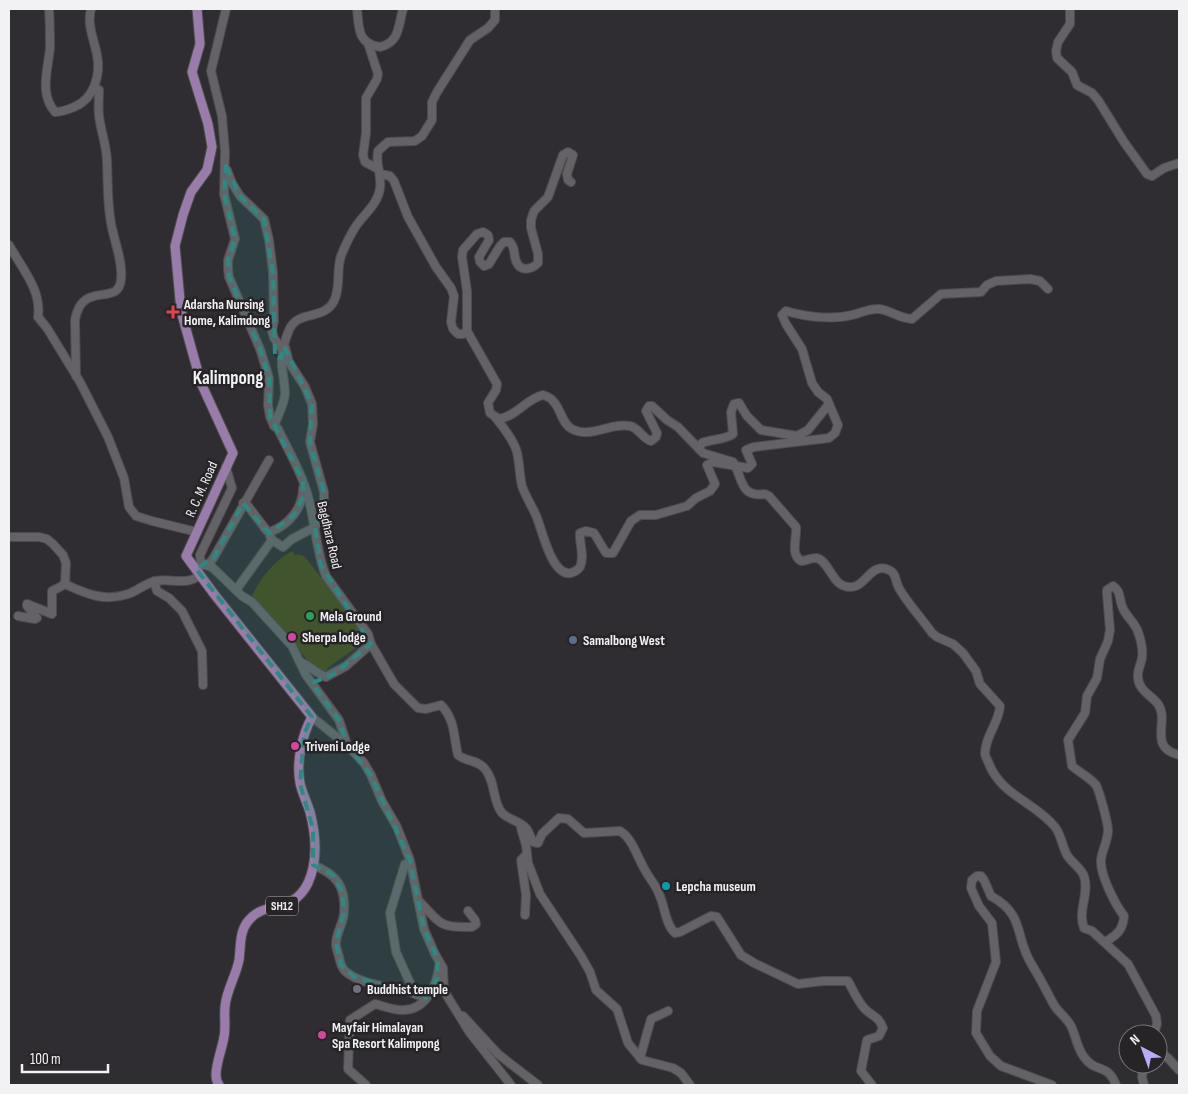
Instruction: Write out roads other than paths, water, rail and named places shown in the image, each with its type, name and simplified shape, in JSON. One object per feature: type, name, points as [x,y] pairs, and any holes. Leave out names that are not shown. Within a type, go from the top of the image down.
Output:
[{"type":"main road","name":"R. C. M. Road","points":[[197,9],[200,44],[192,72],[208,124],[212,148],[207,170],[191,192],[175,246],[181,311],[201,383],[232,453],[186,556],[200,568],[312,717]]},
{"type":"main road","name":"SH12","points":[[219,1085],[216,1079],[216,1072],[224,1035],[227,994],[238,967],[245,926],[254,915],[289,904],[296,899],[306,886],[313,865],[315,850],[314,829],[300,784],[299,774],[304,734],[312,717]]},
{"type":"street","points":[[49,9],[50,48],[45,84],[50,106],[55,112],[62,112],[82,104],[94,88],[98,65],[90,27],[91,9]]},
{"type":"street","points":[[226,9],[211,71],[222,116],[226,166],[229,178],[240,196],[264,219],[273,272],[274,321],[272,331],[274,338],[284,348],[289,362],[305,386],[312,404],[313,424],[310,442],[324,492],[322,512],[315,526],[292,539],[283,548],[272,540],[254,513],[243,503]]},
{"type":"street","points":[[357,9],[359,31],[368,43],[378,74],[366,98],[366,133],[363,155],[366,162],[379,172],[390,176],[394,181],[408,217],[436,267],[451,288],[454,296],[451,322],[453,329],[458,334],[463,334],[467,331]]},
{"type":"street","points":[[368,43],[380,47],[392,42],[396,37],[403,9]]},
{"type":"street","points":[[274,426],[283,404],[285,392],[282,365],[284,348],[292,323],[297,319],[326,310],[334,302],[340,259],[356,226],[371,209],[381,187],[376,157],[378,150],[388,142],[415,140],[422,136],[432,120],[432,102],[437,92],[470,40],[495,20],[495,9]]},
{"type":"street","points":[[1070,9],[1070,24],[1058,42],[1057,58],[1072,72],[1077,85],[1092,93],[1098,100],[1124,142],[1147,174],[1152,176],[1164,168],[1179,163]]},
{"type":"street","points":[[76,376],[76,320],[80,304],[86,298],[111,294],[118,288],[121,281],[121,266],[112,234],[108,209],[108,160],[99,115],[99,90],[94,88]]},
{"type":"street","points":[[570,182],[567,174],[573,156],[568,152],[563,155],[548,197],[534,211],[531,220],[531,228],[538,254],[538,263],[533,269],[527,270],[520,267],[516,260],[514,247],[510,242],[504,242],[489,264],[484,266],[480,262],[479,257],[489,240],[488,235],[483,232],[477,234],[463,250],[462,258],[467,291],[467,331],[497,384],[487,407],[511,438],[516,451],[522,486],[528,503],[536,515],[546,546],[560,570],[566,573],[573,573],[579,568],[582,558],[580,533],[586,531],[594,533],[606,553],[613,553],[632,521],[640,515],[656,515],[687,506],[696,498],[710,491],[715,484],[707,465],[713,462],[748,468],[752,464],[746,450],[754,447],[829,438],[835,433],[838,425],[829,404],[812,384],[802,349],[782,315],[786,311],[797,315],[833,318],[852,315],[870,309],[881,309],[903,318],[912,319],[941,294],[981,292],[987,285],[996,281],[1030,279],[1040,281],[1048,289]]},
{"type":"street","name":"Bagdhara Road","points":[[226,166],[224,194],[235,239],[228,260],[229,277],[257,342],[269,378],[268,405],[270,417],[274,426],[278,429],[307,492],[321,565],[326,576],[368,634],[371,644],[394,684],[418,708],[426,709],[441,705],[449,713],[455,731],[458,755],[462,758],[474,760],[485,768],[490,778],[497,804],[503,814],[517,822]]},
{"type":"street","points":[[9,245],[27,275],[35,293],[39,306],[38,317],[47,328],[76,376],[108,437],[124,478],[129,507],[136,516],[197,532]]},
{"type":"street","points":[[495,417],[499,419],[506,418],[532,399],[543,395],[553,400],[570,429],[585,432],[631,426],[651,441],[656,437],[657,433],[646,411],[649,406],[652,406],[678,427],[703,453],[729,460],[735,466],[742,484],[750,493],[769,496],[796,528],[794,553],[800,561],[816,558],[825,564],[835,581],[854,588],[876,570],[885,568],[891,570],[895,575],[898,587],[932,633],[953,644],[963,653],[976,671],[980,684],[1000,706],[1000,716],[986,747],[985,756],[992,773],[1006,789],[1056,828],[1068,857],[1083,874],[1086,883],[1081,921],[1084,928],[1092,931],[1128,964],[1156,1016],[1158,1024]]},
{"type":"street","points":[[699,449],[702,443],[726,438],[733,434],[731,412],[734,404],[739,403],[748,416],[762,430],[797,436],[808,430],[829,404]]},
{"type":"street","points":[[200,568],[210,564],[269,460]]},
{"type":"street","points":[[65,583],[100,598],[127,594],[154,581],[193,580],[200,568],[200,555],[232,488],[226,467]]},
{"type":"street","points":[[267,531],[279,529],[298,509],[303,497],[302,481]]},
{"type":"street","points":[[9,537],[39,537],[47,539],[63,555],[66,563],[65,583],[52,591],[52,614],[27,604],[37,618],[18,616]]},
{"type":"street","points":[[236,590],[272,540]]},
{"type":"street","points":[[200,568],[213,568],[252,602],[292,646],[306,675],[339,720],[348,746]]},
{"type":"street","points":[[154,581],[157,591],[169,598],[182,611],[202,650],[203,685]]},
{"type":"street","points":[[1105,942],[1116,935],[1123,927],[1124,916],[1115,904],[1101,866],[1108,829],[1096,786],[1072,766],[1068,740],[1085,713],[1087,696],[1097,678],[1100,659],[1108,641],[1110,630],[1107,590],[1110,587],[1113,586],[1119,591],[1122,608],[1139,632],[1142,657],[1138,678],[1144,691],[1158,704],[1161,710],[1160,736],[1162,744],[1170,752],[1179,754]]},
{"type":"street","points":[[300,662],[309,665],[318,674],[326,677],[346,666],[371,644]]},
{"type":"street","points":[[312,717],[348,746],[364,763],[397,828],[410,860],[424,929],[443,968],[444,991],[470,1034],[511,1085]]},
{"type":"street","points":[[517,822],[526,828],[533,842],[538,843],[542,834],[559,818],[568,819],[584,833],[620,831],[632,844],[654,882],[669,928],[675,933],[702,919],[712,916],[717,917],[741,955],[754,963],[798,984],[848,981],[865,1010],[880,1019],[883,1028],[879,1036],[867,1040],[861,1071],[872,1085]]},
{"type":"street","points":[[517,822],[524,835],[526,855],[544,900],[581,956],[590,972],[596,990],[617,1009],[628,1043],[640,1058],[673,1068],[681,1073],[690,1085]]},
{"type":"street","points":[[525,915],[526,895],[522,860],[526,855]]},
{"type":"street","points":[[405,864],[390,913],[396,952],[415,994]]},
{"type":"street","points":[[313,865],[327,870],[333,875],[342,892],[344,912],[336,942],[341,965],[345,971],[354,977],[426,998]]},
{"type":"street","points":[[1052,1085],[1001,1066],[990,1056],[976,1033],[977,1011],[986,986],[993,974],[996,962],[992,923],[979,906],[971,888],[972,880],[977,876],[981,876],[987,891],[1009,909],[1016,920],[1028,958],[1055,1007],[1072,1028],[1082,1055],[1089,1064],[1112,1074],[1116,1085]]},
{"type":"street","points":[[418,900],[434,918],[447,927],[472,927],[476,924],[468,910]]},
{"type":"street","points":[[366,1085],[348,1070],[350,1020],[375,1004],[402,1010],[418,1006],[434,990],[437,979],[438,959]]},
{"type":"street","points":[[451,1004],[498,1054],[538,1085]]},
{"type":"street","points":[[640,1058],[651,1019],[668,1011]]},
{"type":"street","points":[[1168,1058],[1179,1070]]},
{"type":"place","name":"Adarsha Nursing Home, Kalimdong","points":[[173,312]]},
{"type":"place","name":"Mela Ground","points":[[310,616]]},
{"type":"place","name":"Sherpa lodge","points":[[292,637]]},
{"type":"place","name":"Samalbong West","points":[[573,640]]},
{"type":"place","name":"Triveni Lodge","points":[[295,746]]},
{"type":"place","name":"Lepcha museum","points":[[666,886]]},
{"type":"place","name":"Buddhist temple","points":[[357,989]]},
{"type":"place","name":"Mayfair Himalayan Spa Resort Kalimpong","points":[[322,1035]]},
{"type":"district","name":"Kalimpong","points":[[228,377]]}]
